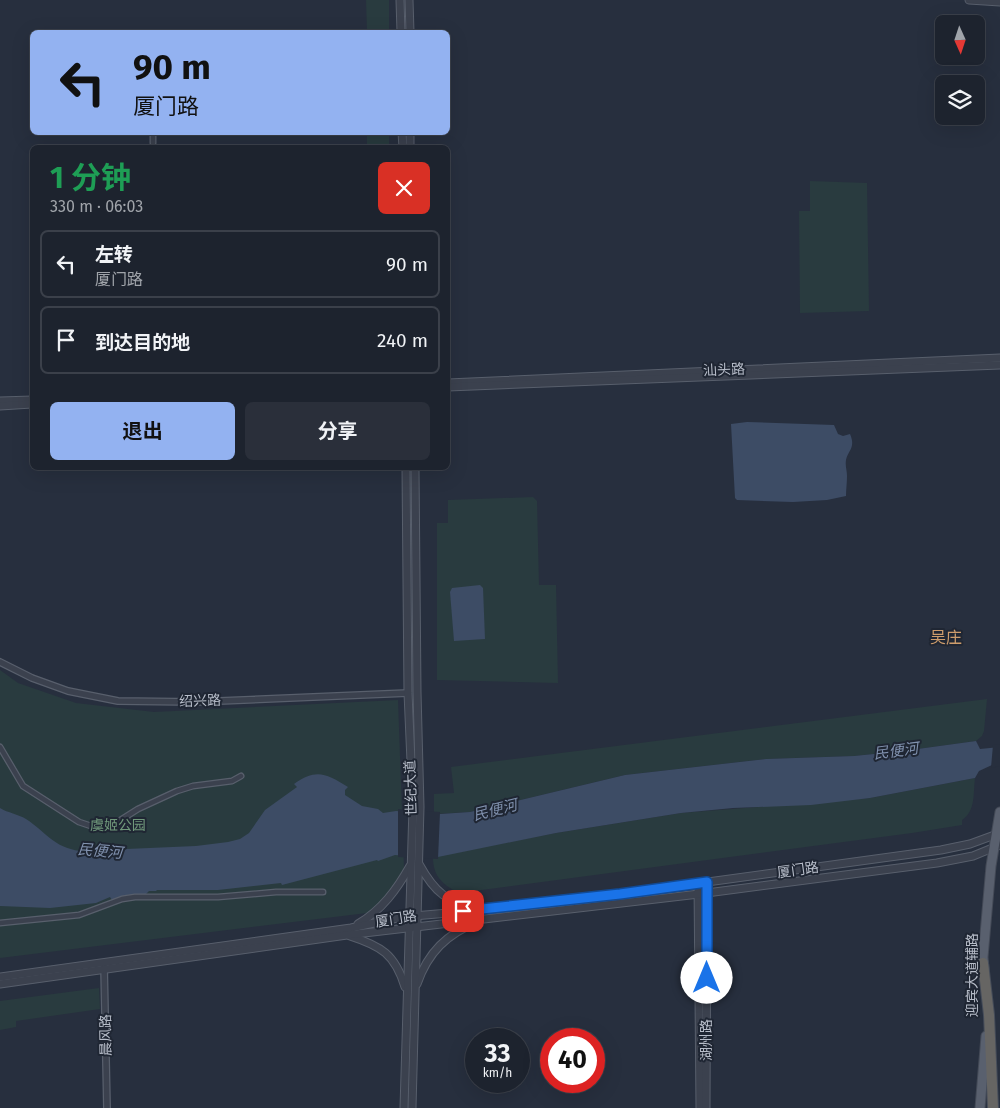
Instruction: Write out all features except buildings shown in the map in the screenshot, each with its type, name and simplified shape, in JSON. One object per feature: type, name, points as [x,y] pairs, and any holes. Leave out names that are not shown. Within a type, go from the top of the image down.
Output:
[{"type":"highway","points":[[984,963],[989,1015],[993,1108]]},
{"type":"highway","points":[[998,1108],[1000,1088]]},
{"type":"main road","name":"迎宾大道辅路","points":[[980,1108],[987,1021],[984,963],[990,875],[997,846],[1000,812]]},
{"type":"street","points":[[400,0],[401,30]]},
{"type":"street","points":[[409,0],[410,30]]},
{"type":"street","points":[[969,0],[1000,2]]},
{"type":"street","points":[[152,135],[153,143]]},
{"type":"street","name":"汕头路","points":[[450,383],[1000,358]]},
{"type":"street","name":"汕头路","points":[[450,388],[1000,365]]},
{"type":"street","points":[[0,401],[30,400]]},
{"type":"street","points":[[0,406],[30,404]]},
{"type":"street","name":"世纪大道","points":[[406,470],[408,693],[417,807]]},
{"type":"street","name":"世纪大道","points":[[404,1108],[414,927],[417,807],[415,470]]},
{"type":"street","name":"绍兴路","points":[[0,662],[32,678],[68,692],[118,701],[195,702],[408,693]]},
{"type":"street","points":[[0,747],[23,786],[79,822],[94,827],[119,821],[177,791],[199,785],[232,781],[241,776]]},
{"type":"street","name":"厦门路","points":[[0,984],[257,940],[351,928],[414,916],[496,909],[941,850],[970,844],[998,834]]},
{"type":"street","name":"厦门路","points":[[0,977],[699,894],[937,862],[973,856],[997,846]]},
{"type":"street","points":[[351,928],[366,919],[392,895],[416,861],[429,882],[450,900],[470,906],[496,909]]},
{"type":"street","name":"湖州路","points":[[706,1108],[707,882]]},
{"type":"street","name":"湖州路","points":[[698,883],[700,1108]]},
{"type":"street","points":[[0,924],[79,915],[122,899],[135,897],[322,892]]},
{"type":"street","points":[[411,992],[432,955],[445,940],[463,928],[488,918]]},
{"type":"street","points":[[347,936],[381,948],[400,972],[411,992]]},
{"type":"street","name":"晨风路","points":[[104,966],[107,1108]]},
{"type":"street","name":"世纪大道","points":[[411,992],[412,1108]]},
{"type":"green space","points":[[366,0],[389,0],[389,30],[367,30]]},
{"type":"green space","points":[[367,135],[389,135],[389,145],[367,145]]},
{"type":"green space","points":[[810,181],[867,183],[869,311],[800,313],[799,211],[810,211]]},
{"type":"green space","points":[[533,497],[537,501],[539,585],[556,585],[558,683],[437,680],[437,523],[448,523],[448,500]]},
{"type":"green space","name":"虞姬公园","points":[[0,670],[18,683],[76,703],[154,712],[398,700],[404,869],[383,900],[367,913],[0,958]]},
{"type":"green space","points":[[987,699],[984,731],[982,736],[976,741],[854,756],[766,759],[625,775],[470,812],[434,814],[434,794],[454,793],[451,767]]},
{"type":"green space","points":[[975,778],[972,807],[962,820],[962,825],[912,833],[459,893],[448,887],[440,879],[433,864],[433,858],[443,855],[556,833],[681,813],[870,798]]},
{"type":"green space","points":[[99,988],[100,1009],[16,1021],[16,1027],[0,1030],[0,1001]]},
{"type":"water","points":[[747,422],[834,425],[838,434],[843,436],[850,434],[852,443],[846,460],[846,496],[827,500],[793,502],[737,500],[735,498],[731,424]]},
{"type":"water","points":[[480,585],[483,588],[485,639],[454,641],[450,592],[452,588]]},
{"type":"water","name":"民便河","points":[[976,741],[980,749],[1000,747],[992,765],[979,771],[975,778],[870,798],[811,805],[733,808],[681,813],[556,833],[433,858],[395,855],[282,885],[281,883],[218,890],[157,890],[149,891],[146,894],[127,895],[112,900],[110,897],[96,903],[50,908],[0,906],[0,808],[26,819],[57,843],[80,851],[196,846],[240,839],[249,833],[265,810],[297,787],[294,784],[315,774],[327,776],[340,782],[348,787],[345,790],[345,795],[362,806],[378,809],[383,813],[396,811],[440,814],[470,812],[625,775],[766,759],[854,756]]},
{"type":"pier","points":[[1000,744],[1000,766],[991,768],[993,745]]},
{"type":"pier","points":[[398,809],[440,812],[438,859],[398,857]]},
{"type":"district","name":"吴庄","points":[[946,637]]},
{"type":"route","points":[[463,911],[496,909],[707,882],[707,978]]}]
